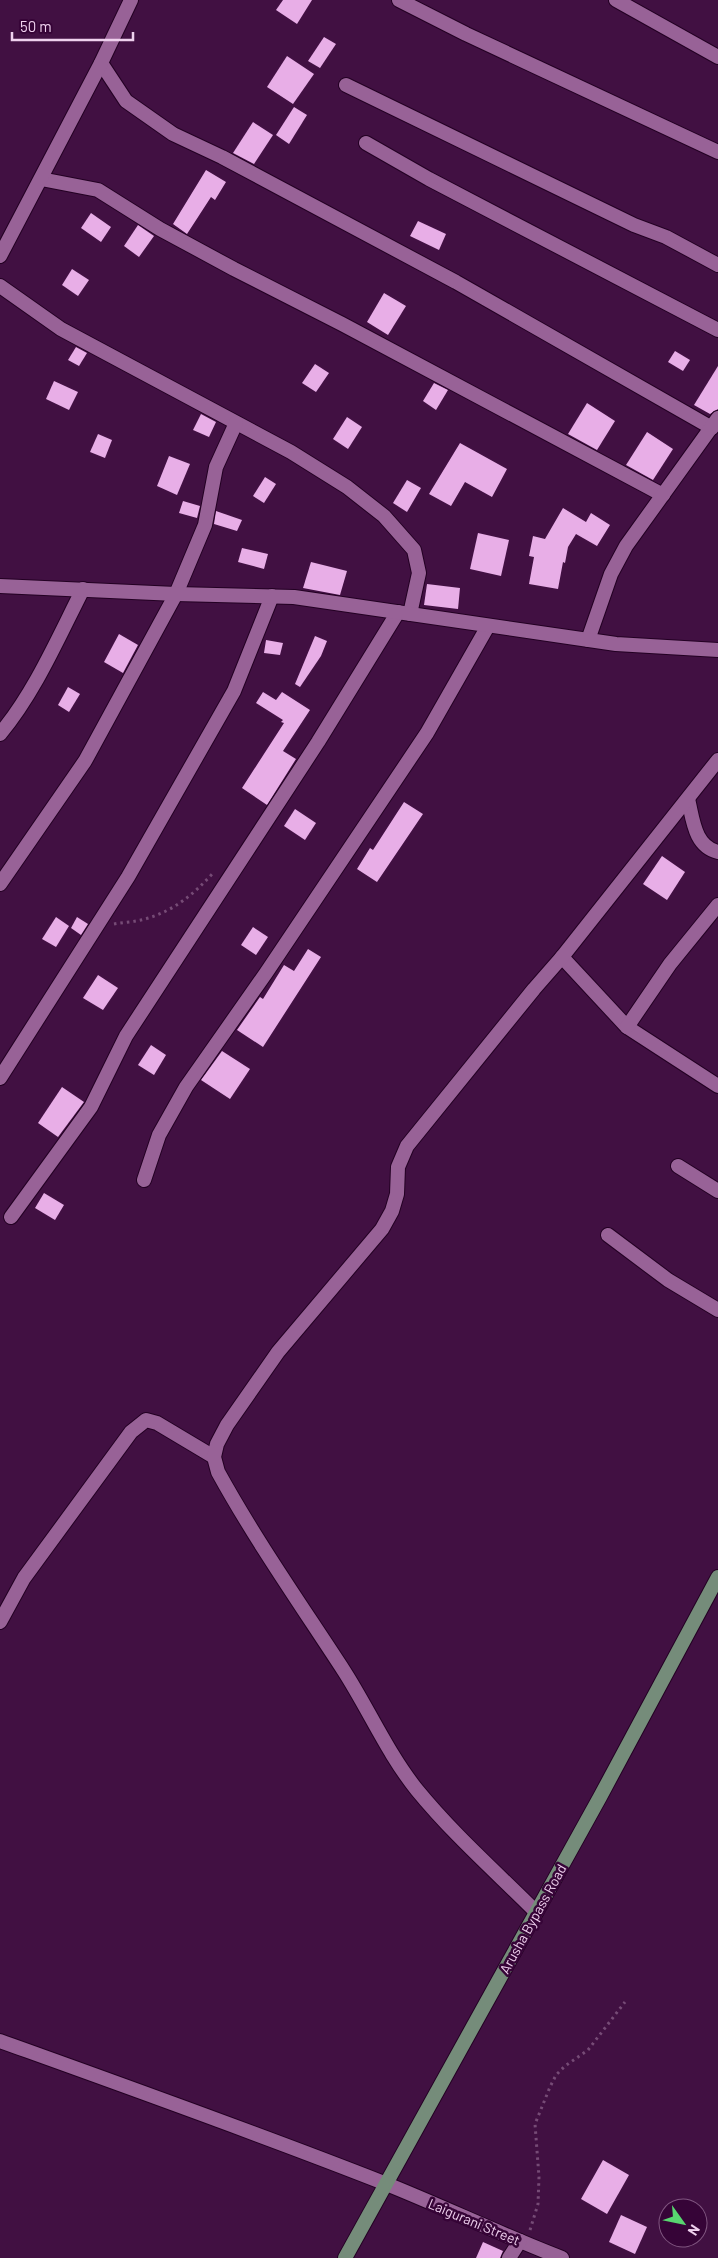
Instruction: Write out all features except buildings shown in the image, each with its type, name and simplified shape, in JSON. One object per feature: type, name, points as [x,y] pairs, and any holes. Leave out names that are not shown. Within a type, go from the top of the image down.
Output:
[{"type":"main road","name":"Arusha Bypass Road","points":[[345,2258],[718,1577]]},
{"type":"street","points":[[0,256],[101,63],[130,0]]},
{"type":"street","points":[[398,0],[718,152]]},
{"type":"street","points":[[616,0],[718,57]]},
{"type":"street","points":[[101,63],[126,101],[174,134],[222,157],[456,282],[715,423],[626,546],[611,574],[588,640]]},
{"type":"street","points":[[346,85],[634,225],[666,237],[718,265]]},
{"type":"street","points":[[366,143],[463,197],[718,330]]},
{"type":"street","points":[[41,179],[98,190],[160,229],[234,269],[376,342],[663,495]]},
{"type":"street","points":[[0,286],[61,329],[307,462],[347,487],[384,516],[414,550],[418,573],[404,613],[126,1036],[91,1106],[11,1217]]},
{"type":"street","points":[[0,884],[85,761],[176,594],[205,524],[216,467],[236,423]]},
{"type":"street","points":[[0,586],[176,594],[294,596],[616,644],[718,650]]},
{"type":"street","points":[[0,734],[11,720],[45,664],[84,589]]},
{"type":"street","points":[[0,1078],[66,972],[97,928],[234,691],[272,596]]},
{"type":"street","points":[[144,1180],[159,1135],[186,1087],[266,973],[426,733],[488,626]]},
{"type":"street","points":[[715,765],[718,783]]},
{"type":"street","points":[[536,1912],[451,1828],[416,1789],[393,1755],[344,1672],[268,1558],[218,1472],[214,1457],[217,1444],[227,1425],[278,1352],[382,1229],[392,1211],[397,1194],[398,1166],[407,1146],[562,957],[715,765]]},
{"type":"street","points":[[688,799],[697,836],[705,846],[718,852]]},
{"type":"street","points":[[628,1026],[665,971],[718,905]]},
{"type":"street","points":[[562,957],[628,1026],[718,1086]]},
{"type":"street","points":[[678,1166],[718,1191]]},
{"type":"street","points":[[608,1236],[668,1280],[718,1310]]},
{"type":"street","points":[[0,1622],[24,1578],[131,1432],[138,1426],[146,1420],[157,1422],[214,1457]]},
{"type":"street","name":"Laigurani Street","points":[[0,2041],[176,2102],[386,2184],[522,2243],[562,2258]]},
{"type":"street","points":[[508,2258],[522,2243]]},
{"type":"path","points":[[97,928],[145,919],[167,911],[194,893],[218,868]]},
{"type":"path","points":[[522,2243],[538,2204],[540,2177],[535,2124],[550,2087],[556,2075],[565,2066],[588,2050],[625,2002]]}]
